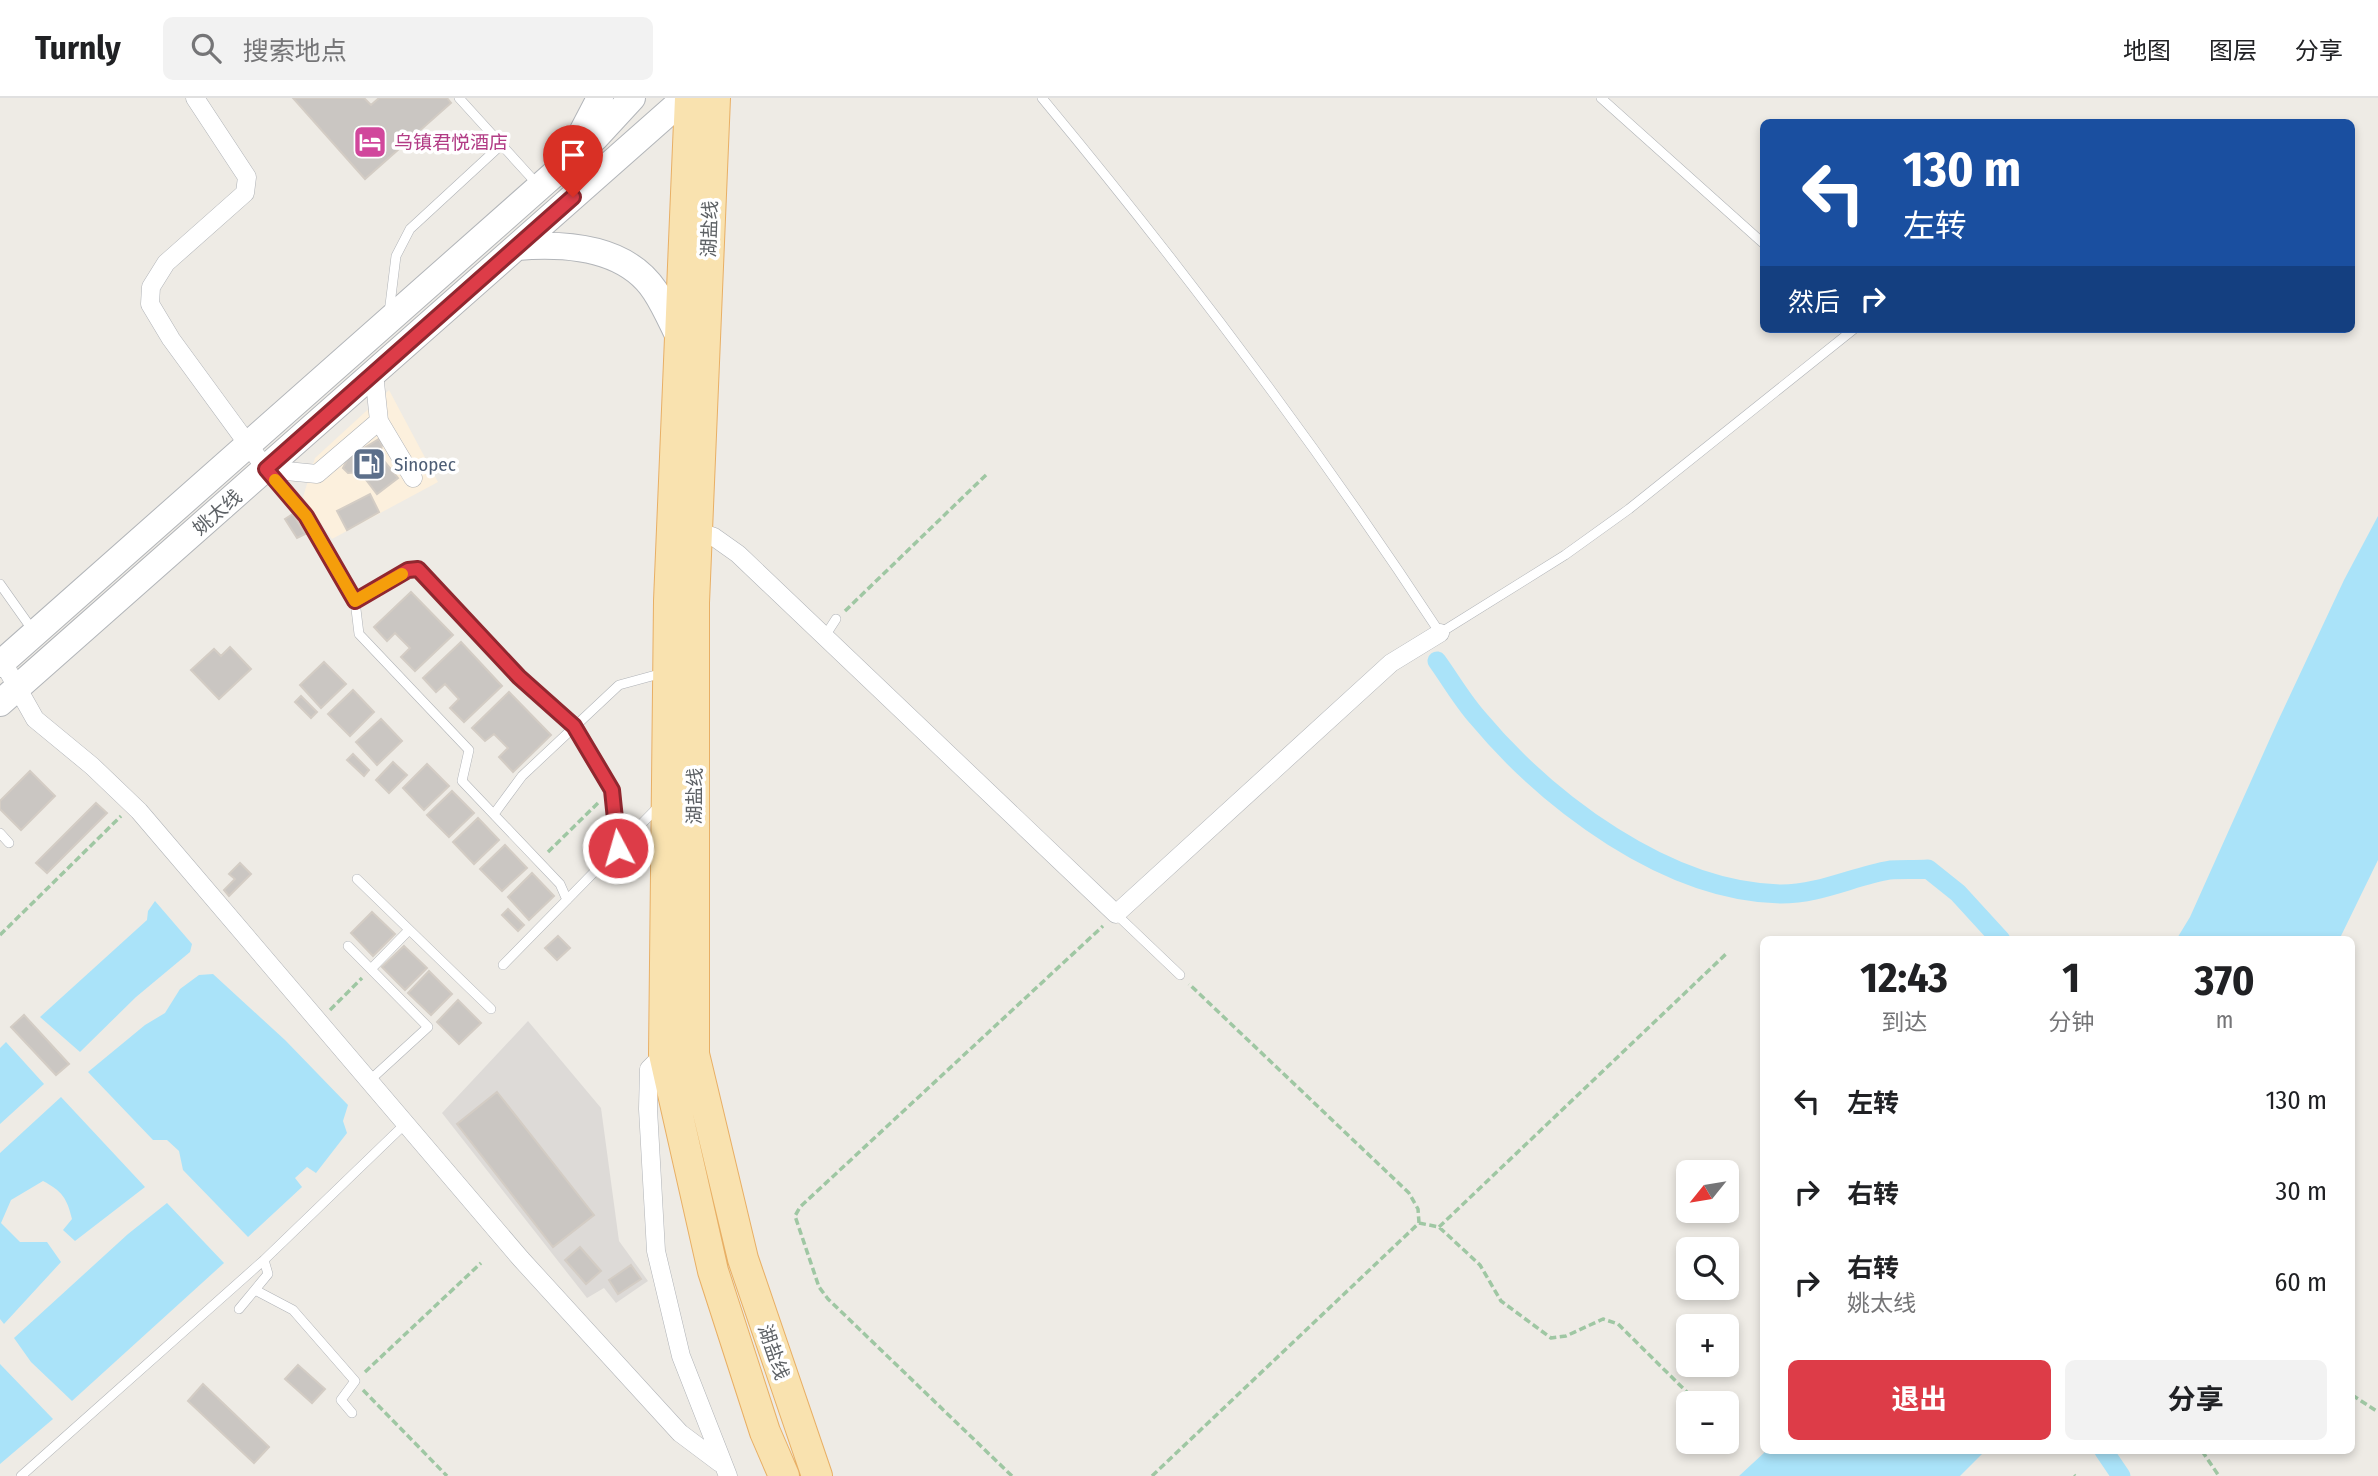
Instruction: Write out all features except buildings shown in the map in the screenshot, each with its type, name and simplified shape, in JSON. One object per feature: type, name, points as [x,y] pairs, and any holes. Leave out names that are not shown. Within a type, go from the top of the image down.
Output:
[{"type":"main road","points":[[568,162],[600,98]]},
{"type":"main road","name":"姚太线","points":[[1,661],[568,162],[632,98]]},
{"type":"main road","name":"姚太线","points":[[9,695],[688,98]]},
{"type":"main road","name":"湖盐线","points":[[688,98],[668,671],[664,1054],[713,1271],[765,1432],[784,1476]]},
{"type":"main road","name":"湖盐线","points":[[715,98],[694,603],[694,1054],[743,1258],[817,1476]]},
{"type":"main road","points":[[517,247],[577,247],[612,257],[635,270],[654,289],[680,339]]},
{"type":"street","points":[[195,98],[247,177],[245,194],[166,264],[150,287],[150,303],[171,339],[266,469],[317,474],[379,421]]},
{"type":"street","points":[[374,373],[379,421],[413,478]]},
{"type":"street","points":[[697,531],[714,537],[738,554],[1116,914],[1391,663],[1440,632]]},
{"type":"street","points":[[1,661],[9,695],[133,805],[521,1259],[680,1433],[724,1470]]},
{"type":"street","points":[[664,1054],[649,1069],[656,1251],[681,1356],[724,1470]]},
{"type":"lane","points":[[459,98],[500,146],[540,186]]},
{"type":"lane","points":[[1042,98],[1317,451],[1440,632],[1565,555],[1629,509],[1849,333]]},
{"type":"lane","points":[[1601,98],[1760,240]]},
{"type":"lane","points":[[389,318],[396,256],[410,229],[500,146]]},
{"type":"lane","points":[[266,469],[306,516],[355,601],[359,634],[468,750],[462,780],[560,884],[567,900]]},
{"type":"lane","points":[[355,601],[408,570],[418,569],[519,677],[574,726],[612,790],[618,848]]},
{"type":"lane","points":[[0,584],[35,633]]},
{"type":"lane","points":[[825,636],[836,619]]},
{"type":"lane","points":[[494,814],[522,776],[619,685],[668,671]]},
{"type":"lane","points":[[503,965],[667,798]]},
{"type":"lane","points":[[0,833],[9,843]]},
{"type":"lane","points":[[357,879],[491,1009]]},
{"type":"lane","points":[[1116,914],[1180,975]]},
{"type":"lane","points":[[371,969],[409,930]]},
{"type":"lane","points":[[348,946],[428,1027],[368,1082]]},
{"type":"lane","points":[[21,1476],[264,1260],[404,1125]]},
{"type":"lane","points":[[239,1309],[257,1291],[268,1274],[264,1260]]},
{"type":"lane","points":[[257,1291],[293,1310],[355,1381],[341,1400],[352,1413]]},
{"type":"path","points":[[836,619],[988,473]]},
{"type":"path","points":[[539,862],[565,833],[612,790]]},
{"type":"path","points":[[0,935],[133,805]]},
{"type":"path","points":[[1012,1476],[828,1299],[819,1287],[796,1216],[800,1207],[1116,914]]},
{"type":"path","points":[[1439,1227],[1727,953]]},
{"type":"path","points":[[317,1022],[371,969]]},
{"type":"path","points":[[1180,975],[1409,1193],[1418,1209],[1419,1223]]},
{"type":"path","points":[[1419,1223],[1439,1227],[1480,1265],[1501,1301],[1551,1338],[1566,1336],[1603,1319],[1618,1324],[1686,1391]]},
{"type":"path","points":[[1152,1476],[1419,1223]]},
{"type":"path","points":[[447,1476],[355,1381],[481,1263]]},
{"type":"path","points":[[2355,1397],[2378,1412]]},
{"type":"path","points":[[2204,1454],[2219,1476]]},
{"type":"shaded area","points":[[389,390],[438,482],[332,539],[303,497],[315,458]]},
{"type":"shaded area","points":[[528,1021],[601,1108],[619,1241],[648,1281],[616,1303],[604,1288],[587,1298],[442,1113]]},
{"type":"water","points":[[2378,516],[2378,860],[2341,936],[2178,936],[2190,917],[2344,580]]},
{"type":"water","points":[[155,901],[192,944],[190,952],[136,997],[80,1052],[40,1017],[147,920],[148,911]]},
{"type":"water","points":[[213,974],[285,1040],[348,1105],[343,1121],[347,1133],[316,1173],[307,1167],[295,1178],[302,1187],[248,1237],[183,1170],[179,1151],[167,1140],[153,1140],[88,1072],[145,1025],[165,1013],[180,989],[199,975]]},
{"type":"water","points":[[6,1042],[44,1084],[0,1124],[0,1048]]},
{"type":"water","points":[[61,1097],[145,1187],[75,1241],[63,1230],[72,1219],[63,1196],[43,1181],[11,1200],[1,1223],[20,1242],[47,1242],[61,1262],[4,1324],[0,1319],[0,1153]]},
{"type":"water","points":[[167,1203],[224,1263],[72,1401],[31,1362],[14,1338],[128,1234]]},
{"type":"water","points":[[0,1364],[53,1419],[0,1464]]},
{"type":"water","points":[[1763,1454],[1982,1454],[1960,1476],[1739,1476]]},
{"type":"waterway","points":[[1437,661],[1477,717],[1538,780],[1574,810],[1653,860],[1695,877],[1738,889],[1781,894],[1823,888],[1890,870],[1928,869],[1958,893],[1997,936]]},
{"type":"waterway","points":[[2106,1454],[2121,1476]]},
{"type":"slow traffic","points":[[275,480],[306,516],[355,601],[402,574]]},
{"type":"place","name":"乌镇君悦酒店","points":[[370,142]]},
{"type":"place","name":"Sinopec","points":[[369,464]]},
{"type":"route","points":[[573,197],[266,469],[306,516],[355,601],[408,570],[418,569],[519,677],[574,726],[612,790],[618,848]]}]
